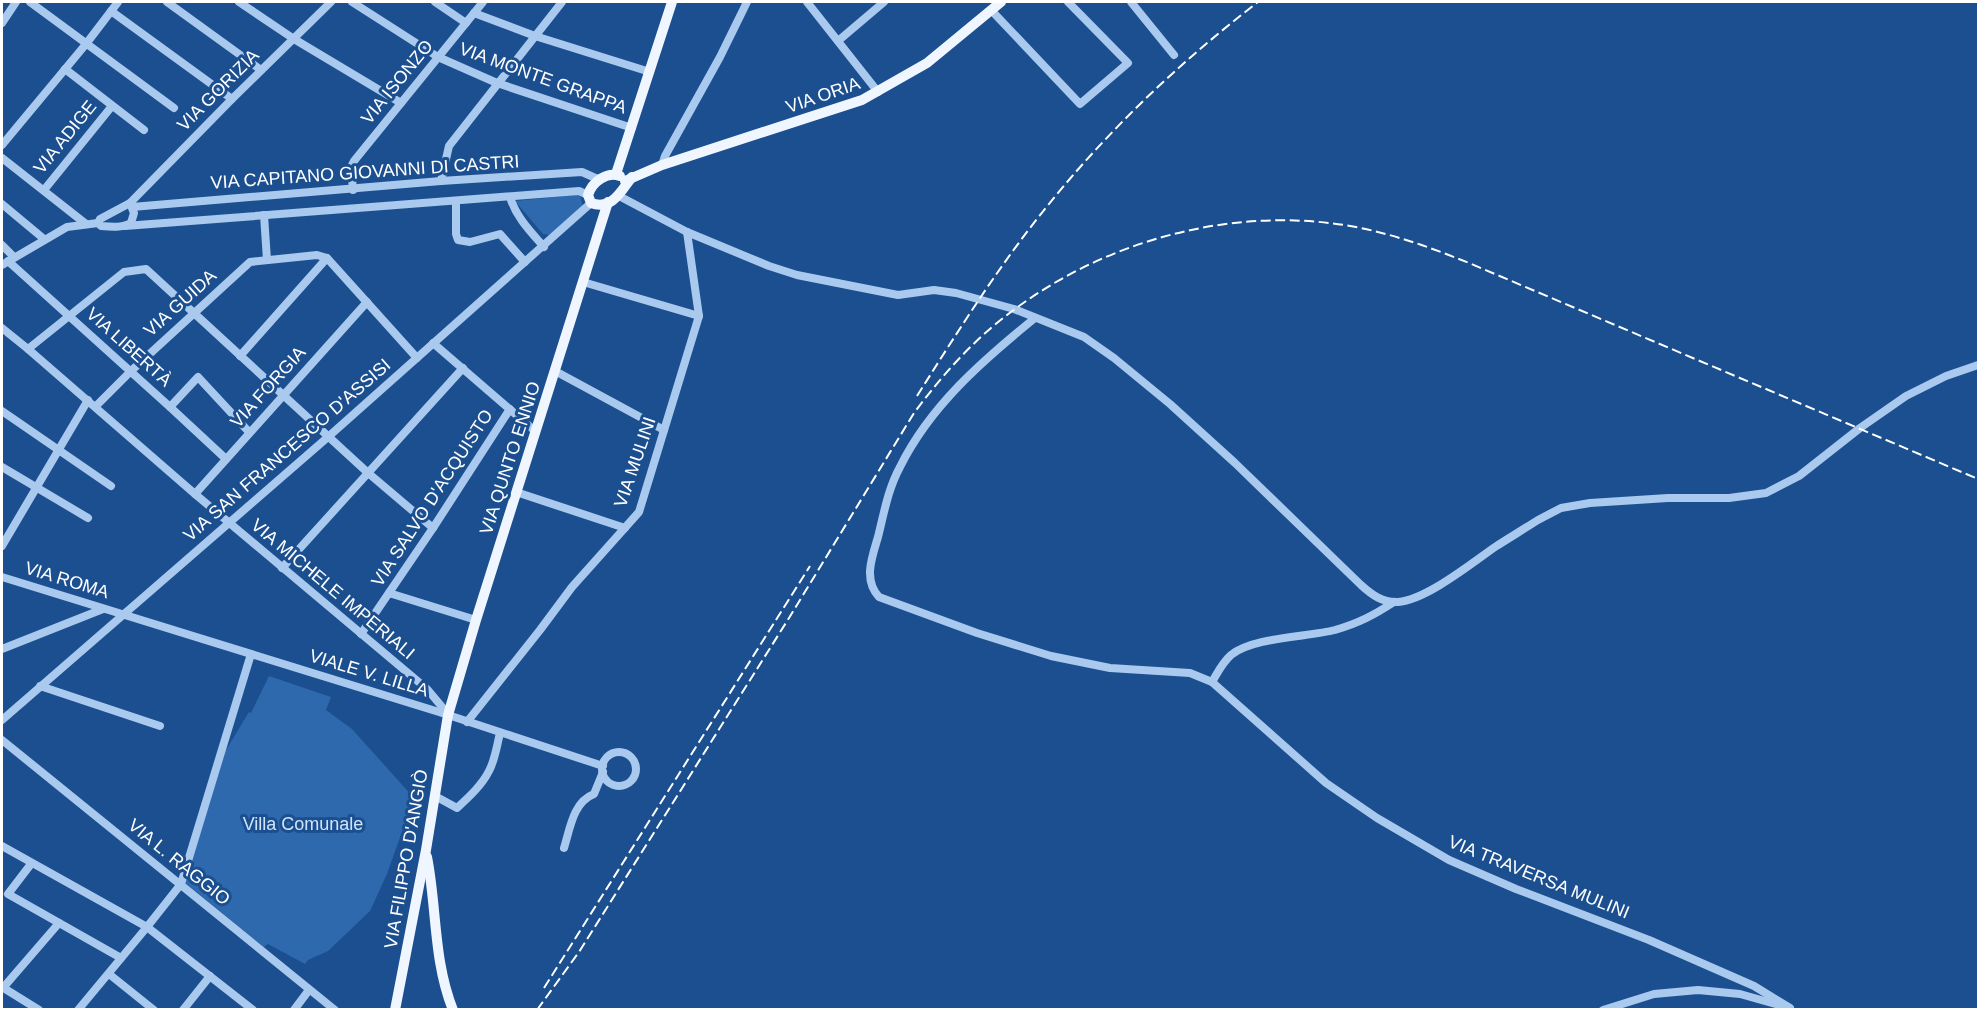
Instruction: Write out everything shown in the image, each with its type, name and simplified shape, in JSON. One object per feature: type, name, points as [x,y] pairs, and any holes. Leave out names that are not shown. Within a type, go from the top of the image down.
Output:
[{"type":"main road","points":[[600,180],[590,188],[590,199],[607,208],[619,196],[625,179],[632,128],[672,2]]},
{"type":"main road","name":"VIA ORIA","points":[[600,180],[625,179],[862,100],[927,63],[1001,2]]},
{"type":"main road","name":"VIA QUNTO ENNIO","points":[[448,715],[535,431],[607,208]]},
{"type":"main road","name":"VIA FILIPPO D'ANGIÒ","points":[[395,1010],[426,850],[448,715]]},
{"type":"main road","points":[[426,850],[431,875],[440,963],[453,1010]]},
{"type":"street","points":[[2,23],[16,2]]},
{"type":"street","points":[[30,2],[174,108]]},
{"type":"street","points":[[2,145],[118,2]]},
{"type":"street","points":[[167,2],[261,70]]},
{"type":"street","points":[[239,2],[294,39],[400,103]]},
{"type":"street","name":"VIA GORIZIA","points":[[131,205],[232,99],[331,2]]},
{"type":"street","name":"VIA MONTE GRAPPA","points":[[352,2],[438,57],[497,83],[632,128]]},
{"type":"street","points":[[435,2],[466,23]]},
{"type":"street","name":"VIA ISONZO","points":[[353,190],[351,166],[483,2]]},
{"type":"street","points":[[441,181],[448,146],[562,2]]},
{"type":"street","points":[[662,165],[747,2]]},
{"type":"street","points":[[807,2],[878,92]]},
{"type":"street","points":[[838,41],[884,2]]},
{"type":"street","points":[[991,10],[1080,104],[1128,63],[1068,2]]},
{"type":"street","points":[[1131,2],[1174,55]]},
{"type":"street","points":[[111,11],[232,99]]},
{"type":"street","points":[[474,14],[535,36],[650,72]]},
{"type":"street","points":[[65,69],[144,130]]},
{"type":"street","name":"VIA ADIGE","points":[[44,190],[112,106]]},
{"type":"street","points":[[2,158],[86,224]]},
{"type":"street","name":"VIA CAPITANO GIOVANNI DI CASTRI","points":[[131,205],[582,172],[600,180]]},
{"type":"street","name":"VIA CAPITANO GIOVANNI DI CASTRI","points":[[8,261],[67,227],[86,224],[125,226],[579,191],[590,199]]},
{"type":"street","points":[[619,196],[687,232],[769,266],[797,275],[898,295],[934,290],[956,293],[991,302],[1084,337],[1121,363],[1235,463],[1361,585],[1377,597],[1394,602],[1408,600],[1443,582],[1545,516],[1571,505],[1668,498],[1747,497],[1766,493],[1798,476],[1851,434],[1906,396],[1946,376],[1978,365]]},
{"type":"street","points":[[510,197],[513,208],[525,226],[544,247]]},
{"type":"street","name":"VIA SAN FRANCESCO D'ASSISI","points":[[2,720],[544,247],[590,199]]},
{"type":"street","points":[[456,202],[458,240],[470,242],[500,234],[525,262]]},
{"type":"street","points":[[2,204],[44,239]]},
{"type":"street","points":[[98,223],[100,219],[131,205],[133,219],[131,224],[125,226]]},
{"type":"street","points":[[264,215],[267,260]]},
{"type":"street","name":"VIA MULINI","points":[[467,722],[572,587],[639,512],[699,316],[687,232]]},
{"type":"street","name":"VIA LIBERTÀ","points":[[2,245],[8,261],[226,459]]},
{"type":"street","name":"VIA GUIDA","points":[[96,406],[250,262],[317,255],[327,258]]},
{"type":"street","points":[[240,356],[327,258],[417,358]]},
{"type":"street","points":[[28,349],[124,272],[146,269],[328,437],[433,528]]},
{"type":"street","points":[[583,282],[699,316]]},
{"type":"street","name":"VIA FORGIA","points":[[195,494],[367,302]]},
{"type":"street","name":"VIA TRAVERSA MULINI","points":[[1035,318],[971,373],[936,410],[900,466],[888,495],[871,561],[869,576],[871,589],[879,597],[977,633],[1051,656],[1110,668],[1190,673],[1212,682],[1326,783],[1377,818],[1449,860],[1516,889],[1669,948],[1755,986],[1792,1009]]},
{"type":"street","name":"VIA MICHELE IMPERIALI","points":[[2,328],[427,689],[448,715]]},
{"type":"street","points":[[433,344],[535,431]]},
{"type":"street","points":[[282,568],[462,369]]},
{"type":"street","points":[[555,371],[664,430]]},
{"type":"street","points":[[170,406],[198,376],[249,432]]},
{"type":"street","points":[[2,546],[88,400]]},
{"type":"street","name":"VIA SALVO D'ACQUISTO","points":[[361,634],[510,409]]},
{"type":"street","points":[[2,411],[111,486]]},
{"type":"street","points":[[2,466],[88,518]]},
{"type":"street","points":[[516,492],[625,528]]},
{"type":"street","name":"VIA ROMA","points":[[2,577],[123,614]]},
{"type":"street","points":[[389,593],[476,620]]},
{"type":"street","points":[[1212,682],[1221,665],[1233,653],[1291,636],[1334,630],[1371,618],[1394,602]]},
{"type":"street","points":[[2,649],[104,609]]},
{"type":"street","name":"VIALE V. LILLA","points":[[123,614],[448,715],[603,769],[594,794],[586,797],[578,805],[564,848]]},
{"type":"street","points":[[78,1010],[181,884],[251,654]]},
{"type":"street","points":[[40,686],[160,726]]},
{"type":"street","points":[[435,796],[457,808],[477,788],[490,770],[500,733]]},
{"type":"street","name":"VIA L. RAGGIO","points":[[2,740],[334,1010]]},
{"type":"street","points":[[2,849],[147,927],[253,1010]]},
{"type":"street","points":[[31,864],[8,894],[121,958]]},
{"type":"street","points":[[39,1010],[2,987],[59,922]]},
{"type":"street","points":[[109,974],[154,1010]]},
{"type":"street","points":[[183,1010],[210,976]]},
{"type":"street","points":[[294,1010],[309,990]]},
{"type":"street","points":[[1603,1010],[1654,994],[1698,990],[1740,994],[1792,1009]]},
{"type":"green space","points":[[580,196],[583,207],[549,235],[543,234],[515,201]]},
{"type":"green space","name":"Villa Comunale","points":[[269,676],[331,697],[326,710],[352,729],[414,798],[387,874],[370,911],[328,951],[308,960],[305,964],[268,944],[264,947],[185,883],[226,750],[249,712],[251,713]]},
{"type":"railway","points":[[917,396],[960,328],[1021,240],[1087,159],[1169,77],[1258,2]]},
{"type":"railway","points":[[537,1010],[579,952],[925,398],[974,344],[1015,309],[1052,284],[1092,263],[1134,246],[1177,233],[1222,225],[1266,221],[1311,221],[1356,227],[1385,234],[1469,263],[1978,479]]},
{"type":"railway","points":[[544,988],[810,566]]}]
